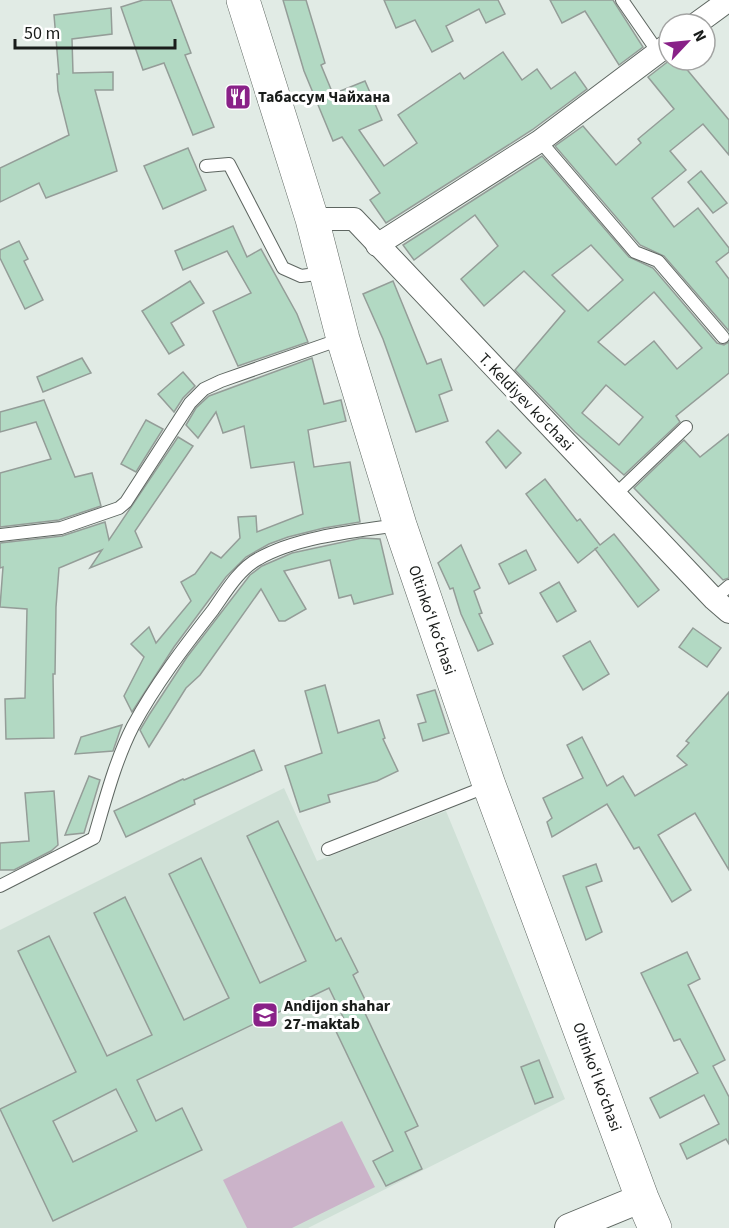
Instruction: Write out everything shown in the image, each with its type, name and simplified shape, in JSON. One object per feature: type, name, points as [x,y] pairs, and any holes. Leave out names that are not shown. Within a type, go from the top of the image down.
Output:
[{"type":"main road","name":"Oltinkoʻl koʻchasi","points":[[243,0],[312,219],[343,339],[400,525],[489,785],[642,1198],[656,1228]]},
{"type":"street","points":[[712,12],[729,0]]},
{"type":"street","points":[[377,245],[540,141],[657,53]]},
{"type":"street","name":"T. Keldiyev ko'chasi","points":[[312,219],[354,219],[615,495],[724,599]]},
{"type":"street","points":[[569,1228],[642,1198]]},
{"type":"lane","points":[[622,0],[657,40]]},
{"type":"lane","points":[[540,141],[635,252],[658,261],[723,337]]},
{"type":"lane","points":[[206,166],[229,164],[283,268],[301,276],[325,273]]},
{"type":"lane","points":[[0,535],[61,528],[119,508],[126,502],[190,403],[204,390],[221,381],[343,339]]},
{"type":"lane","points":[[615,495],[686,427]]},
{"type":"lane","points":[[0,886],[94,838],[111,783],[133,727],[178,655],[237,578],[254,561],[272,551],[337,533],[400,525]]},
{"type":"lane","points":[[328,849],[489,785]]},
{"type":"shaded area","name":"Andijon shahar 27-maktab","points":[[284,788],[317,861],[446,811],[565,1099],[308,1228],[0,1228],[0,930]]},
{"type":"shaded area","points":[[342,1121],[375,1187],[292,1228],[247,1228],[223,1180]]},
{"type":"building","points":[[143,0],[171,0],[191,53],[185,55],[214,127],[193,135],[164,63],[143,70],[121,7]]},
{"type":"building","points":[[283,0],[306,0],[325,63],[321,65],[333,94],[365,81],[382,120],[359,130],[384,166],[417,143],[398,115],[460,73],[464,79],[503,52],[522,80],[537,69],[551,89],[575,72],[587,89],[532,130],[386,223],[370,200],[380,193],[342,137],[333,141],[304,71]]},
{"type":"building","points":[[384,0],[498,0],[505,14],[486,23],[479,9],[446,26],[453,41],[432,52],[415,20],[396,28]]},
{"type":"building","points":[[550,0],[613,0],[643,47],[619,65],[585,11],[562,23]]},
{"type":"building","points":[[111,8],[112,34],[72,39],[73,73],[113,72],[113,90],[95,90],[117,171],[46,198],[39,183],[0,202],[0,168],[69,135],[58,91],[57,74],[59,74],[54,15]]},
{"type":"building","points":[[657,70],[657,72],[689,72],[729,120],[729,155],[703,124],[670,151],[686,170],[652,198],[674,227],[698,208],[729,248],[729,252],[716,262],[729,279],[729,331],[664,256],[640,245],[555,146],[583,126],[616,165],[641,143],[638,139],[674,109],[648,77]]},
{"type":"building","points":[[188,148],[206,190],[163,209],[144,166]]},
{"type":"building","points":[[542,156],[629,257],[653,268],[717,343],[724,345],[729,342],[729,373],[676,416],[680,422],[624,475],[575,432],[515,370],[565,311],[524,271],[484,306],[461,279],[498,246],[475,215],[414,260],[403,245]],"holes":[[[591,245],[623,280],[588,311],[552,275]],[[654,292],[702,348],[677,369],[654,341],[625,365],[598,342]],[[606,385],[643,417],[619,445],[582,413]]]},
{"type":"building","points":[[701,171],[727,203],[713,213],[688,182]]},
{"type":"building","points":[[233,226],[247,257],[261,249],[297,314],[308,342],[238,366],[213,311],[251,293],[227,251],[183,270],[175,251]]},
{"type":"building","points":[[19,241],[28,259],[24,261],[43,300],[25,309],[0,258],[0,250]]},
{"type":"building","points":[[190,281],[204,303],[171,323],[184,345],[169,354],[142,311]]},
{"type":"building","points":[[393,281],[427,364],[441,359],[452,390],[439,395],[448,421],[416,432],[383,339],[363,294]]},
{"type":"building","points":[[82,358],[91,373],[43,392],[37,377]]},
{"type":"building","points":[[312,358],[324,404],[341,400],[346,421],[308,430],[314,467],[350,462],[360,522],[288,537],[269,544],[246,557],[226,577],[174,647],[132,712],[124,696],[144,657],[131,644],[149,627],[156,643],[191,601],[181,582],[195,574],[211,552],[221,558],[240,538],[238,517],[256,516],[257,532],[303,514],[294,462],[251,468],[244,426],[223,433],[216,412],[198,438],[186,425],[196,408],[209,396]]},
{"type":"building","points":[[183,372],[195,386],[174,412],[158,394]]},
{"type":"building","points":[[44,400],[75,477],[92,473],[101,506],[59,520],[0,527],[0,473],[51,459],[36,422],[0,432],[0,412]]},
{"type":"building","points":[[146,420],[163,429],[136,472],[121,464]]},
{"type":"building","points":[[498,430],[521,453],[506,468],[486,442]]},
{"type":"building","points":[[729,434],[729,578],[723,580],[634,488],[684,440],[700,457]]},
{"type":"building","points":[[178,437],[193,446],[135,531],[142,547],[90,568],[102,550],[59,568],[55,674],[53,674],[54,738],[6,739],[5,699],[25,698],[27,609],[0,607],[3,567],[0,568],[0,543],[62,536],[105,522],[109,540]]},
{"type":"building","points":[[545,479],[577,521],[580,519],[600,545],[614,534],[659,590],[638,607],[595,549],[578,563],[526,494]]},
{"type":"building","points":[[362,538],[380,539],[393,594],[354,604],[351,595],[339,598],[330,560],[284,571],[306,609],[285,621],[279,621],[261,589],[200,675],[186,688],[149,747],[140,730],[187,657],[250,575],[262,566],[292,553]]},
{"type":"building","points":[[461,545],[480,588],[474,591],[482,613],[479,614],[493,644],[478,651],[461,614],[453,588],[450,589],[438,563]]},
{"type":"building","points":[[526,550],[536,570],[509,584],[499,564]]},
{"type":"building","points":[[559,582],[576,611],[557,622],[540,593]]},
{"type":"building","points":[[693,628],[721,648],[707,667],[679,647]]},
{"type":"building","points":[[590,641],[609,674],[583,690],[563,656]]},
{"type":"building","points":[[325,685],[338,733],[379,720],[385,738],[383,739],[398,771],[377,781],[328,795],[330,802],[300,812],[285,766],[322,753],[305,691]]},
{"type":"building","points":[[435,690],[449,733],[423,741],[418,724],[426,722],[417,695]]},
{"type":"building","points":[[729,692],[729,870],[695,813],[658,835],[691,890],[672,902],[639,847],[634,849],[607,804],[552,837],[547,822],[552,818],[543,798],[583,778],[567,745],[582,737],[607,786],[623,776],[635,796],[687,765],[677,756],[689,743],[686,741]]},
{"type":"building","points":[[122,725],[113,751],[75,754],[81,737]]},
{"type":"building","points":[[254,750],[262,770],[194,800],[195,804],[126,837],[114,811]]},
{"type":"building","points":[[89,776],[100,780],[84,833],[65,835]]},
{"type":"building","points":[[54,791],[58,845],[14,870],[0,870],[0,843],[29,841],[25,793]]},
{"type":"building","points":[[278,821],[336,941],[341,938],[358,972],[353,975],[369,1008],[364,1011],[418,1126],[405,1132],[422,1169],[386,1186],[373,1161],[393,1151],[334,1027],[345,1021],[329,988],[137,1080],[156,1121],[182,1108],[202,1150],[53,1221],[0,1109],[76,1072],[18,951],[49,936],[107,1056],[152,1035],[94,913],[125,897],[184,1020],[229,998],[169,874],[201,858],[260,983],[306,961],[247,836]],"holes":[[[116,1089],[137,1131],[73,1162],[53,1121]]]},
{"type":"building","points":[[596,864],[602,881],[586,887],[602,932],[586,940],[563,876]]},
{"type":"building","points":[[687,952],[700,979],[688,985],[725,1060],[713,1066],[729,1097],[729,1144],[726,1139],[687,1159],[680,1144],[719,1124],[704,1095],[660,1118],[650,1098],[698,1073],[680,1039],[674,1041],[641,973]]},
{"type":"building","points":[[539,1060],[553,1097],[535,1104],[521,1067]]},
{"type":"place","name":"Табассум Чайхана","points":[[238,97]]},
{"type":"place","name":"Andijon shahar 27-maktab","points":[[265,1015]]}]
